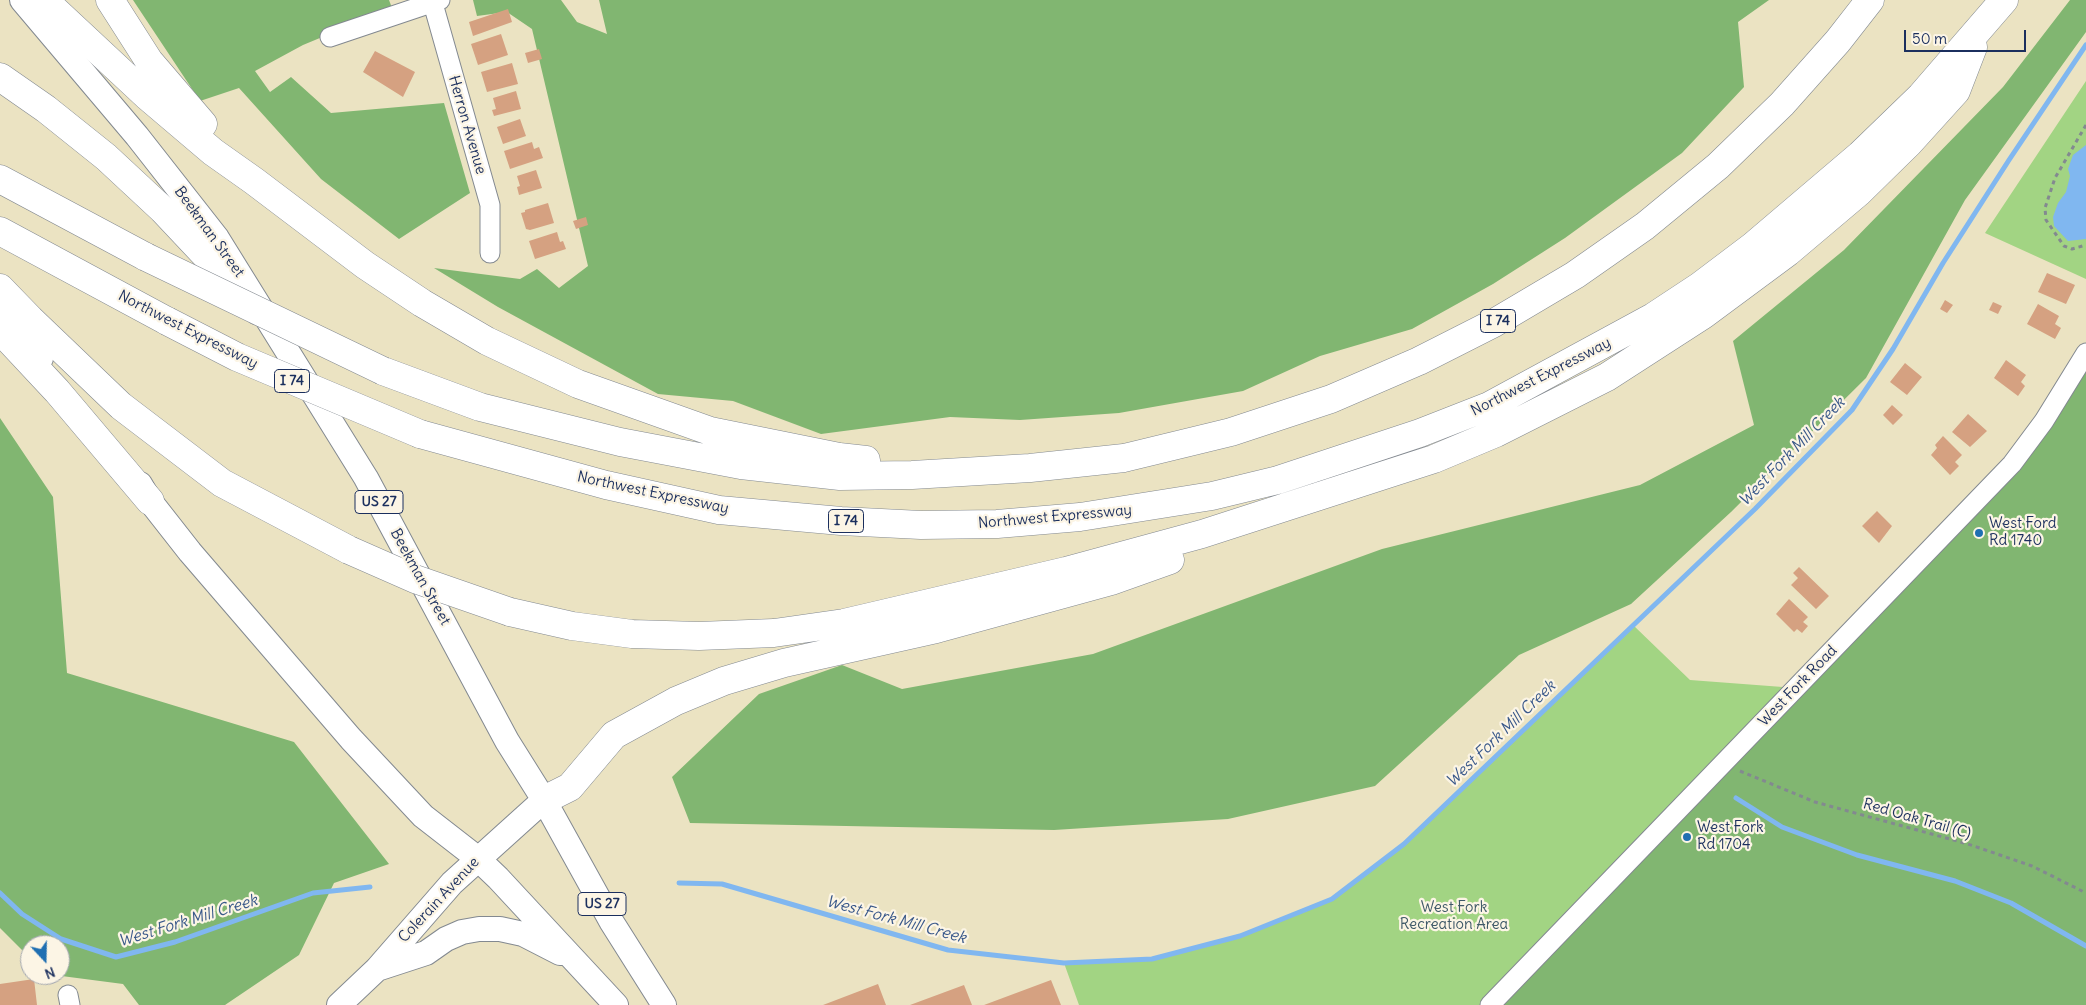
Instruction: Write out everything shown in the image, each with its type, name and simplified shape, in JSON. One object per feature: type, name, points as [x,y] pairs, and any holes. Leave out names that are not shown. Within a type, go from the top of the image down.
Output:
[{"type":"highway","points":[[44,0],[147,96],[213,152],[365,265],[487,341],[578,384],[710,431],[839,457],[886,463],[937,462],[1030,468]]},
{"type":"highway","points":[[110,0],[149,61],[182,102],[254,181]]},
{"type":"highway","name":"I 74","points":[[0,180],[190,280],[383,371],[480,407],[620,442],[741,465],[840,476],[912,475],[1030,468],[1124,458],[1231,432],[1331,399],[1419,362],[1494,323],[1575,275],[1645,226],[1718,166],[1782,104],[1838,41],[1870,0]]},
{"type":"highway","name":"Northwest Expressway","points":[[0,231],[237,357],[420,434],[606,485],[719,510],[841,521],[920,525],[997,524],[1071,518],[1178,502],[1278,480],[1420,433],[1489,406],[1653,318],[1753,246],[1860,155],[1921,96],[2004,0]]},
{"type":"highway","points":[[0,288],[121,406],[222,483],[349,550],[416,579],[510,612],[572,626],[632,634],[699,636],[774,633],[844,622],[1066,571],[1202,534],[1434,459],[1496,433],[1607,377],[1703,315],[1822,225],[1908,144],[1956,91],[1980,28]]},
{"type":"highway","name":"US 27","points":[[0,77],[46,109],[106,158],[163,210],[273,326]]},
{"type":"highway","points":[[0,330],[57,391],[150,501]]},
{"type":"highway","points":[[544,800],[570,787],[614,735],[676,701],[724,681],[784,663],[936,629],[1111,581],[1248,530],[1288,507]]},
{"type":"main road","name":"Beekman Street","points":[[22,0],[137,136],[211,231],[273,326],[366,478],[507,741],[544,800],[611,921],[664,1005]]},
{"type":"main road","points":[[0,306],[128,462],[150,501],[241,614],[351,739],[423,816],[477,858],[616,1005]]},
{"type":"main road","name":"Colerain Avenue","points":[[339,1005],[377,969],[452,882],[544,800]]},
{"type":"main road","points":[[377,969],[426,953],[446,939],[462,932],[486,929],[500,929],[523,934],[546,945],[583,968]]},
{"type":"street","points":[[330,38],[435,1]]},
{"type":"street","name":"Herron Avenue","points":[[435,1],[490,205],[490,253]]},
{"type":"street","name":"West Fork Road","points":[[1490,1005],[2012,464],[2044,421],[2086,353]]},
{"type":"path","points":[[2086,125],[2055,178],[2045,208],[2046,220],[2064,246],[2072,249],[2086,245]]},
{"type":"path","name":"Red Oak Trail (C)","points":[[1740,771],[1815,802],[1968,844],[2032,866],[2086,894]]},
{"type":"green space","points":[[133,0],[389,0],[392,8],[303,45],[255,71],[270,92],[291,77],[331,113],[444,103],[470,193],[399,239],[321,179],[239,88],[200,101]]},
{"type":"green space","points":[[473,0],[561,0],[577,22],[607,34],[599,0],[1769,0],[1738,22],[1744,87],[1682,153],[1565,238],[1493,284],[1412,329],[1320,356],[1243,391],[1119,413],[1020,420],[950,417],[821,434],[733,401],[658,394],[498,307],[434,268],[520,279],[537,269],[559,288],[588,266],[532,29],[507,12],[477,16]]},
{"type":"green space","points":[[2070,0],[2086,0],[2086,32],[1965,200],[1866,378],[1731,512],[1631,604],[1519,655],[1375,786],[1228,819],[1054,830],[690,823],[672,777],[759,694],[842,665],[902,689],[1093,654],[1382,549],[1640,485],[1754,425],[1733,341],[1844,250],[2003,87]]},
{"type":"green space","points":[[2086,81],[2086,279],[1985,233]]},
{"type":"green space","points":[[2086,353],[2086,1005],[1490,1005],[2012,464]]},
{"type":"green space","points":[[0,418],[53,497],[67,673],[294,742],[389,864],[334,883],[299,955],[225,1005],[139,1005],[123,984],[70,977],[70,935],[20,935],[20,948],[0,928]]},
{"type":"green space","name":"West Fork Recreation Area","points":[[1633,625],[1690,680],[1796,688],[1490,1005],[1079,1005],[1064,963],[1152,959],[1240,936],[1332,899],[1404,844]]},
{"type":"water","points":[[2086,145],[2086,239],[2068,241],[2054,226],[2053,217],[2058,203],[2066,192],[2070,176],[2068,169],[2073,155]]},
{"type":"building","points":[[508,9],[512,22],[473,36],[469,22]]},
{"type":"building","points":[[501,34],[508,55],[478,65],[471,44]]},
{"type":"building","points":[[539,49],[542,59],[528,63],[525,53]]},
{"type":"building","points":[[375,51],[415,72],[403,97],[363,72]]},
{"type":"building","points":[[512,63],[518,84],[487,92],[481,72]]},
{"type":"building","points":[[516,91],[521,109],[494,116],[492,110],[496,109],[493,98]]},
{"type":"building","points":[[520,119],[526,136],[503,144],[497,127]]},
{"type":"building","points":[[532,142],[534,149],[539,147],[543,158],[510,169],[504,151]]},
{"type":"building","points":[[536,170],[542,188],[519,195],[517,187],[520,186],[517,176]]},
{"type":"building","points":[[548,203],[554,223],[530,230],[526,229],[521,213]]},
{"type":"building","points":[[586,217],[588,225],[576,229],[573,221]]},
{"type":"building","points":[[557,232],[560,242],[563,241],[566,249],[535,259],[529,241]]},
{"type":"building","points":[[2047,273],[2075,285],[2066,304],[2038,292]]},
{"type":"building","points":[[1945,300],[1953,305],[1947,313],[1940,309]]},
{"type":"building","points":[[1993,302],[2002,306],[1998,314],[1989,310]]},
{"type":"building","points":[[2038,304],[2059,316],[2055,324],[2061,328],[2055,339],[2027,324]]},
{"type":"building","points":[[2006,360],[2026,375],[2021,382],[2025,386],[2018,396],[1994,378]]},
{"type":"building","points":[[1905,363],[1922,377],[1907,395],[1890,382]]},
{"type":"building","points":[[1892,405],[1903,415],[1893,425],[1883,415]]},
{"type":"building","points":[[1968,414],[1987,431],[1970,447],[1952,432]]},
{"type":"building","points":[[1943,436],[1962,455],[1955,462],[1959,466],[1950,475],[1931,455],[1937,448],[1935,445]]},
{"type":"building","points":[[1877,511],[1892,526],[1879,543],[1862,526]]},
{"type":"building","points":[[1799,567],[1829,596],[1816,609],[1791,585],[1798,578],[1793,573]]},
{"type":"building","points":[[1789,599],[1808,617],[1803,622],[1808,626],[1802,633],[1797,629],[1794,632],[1776,614]]},
{"type":"building","points":[[1051,980],[1061,1005],[984,1005]]},
{"type":"building","points":[[20,981],[20,985],[35,985],[37,1005],[0,1005],[0,984]]},
{"type":"building","points":[[878,984],[886,1005],[823,1005]]},
{"type":"building","points":[[964,985],[972,1005],[910,1005]]},
{"type":"waterway","name":"West Fork Mill Creek","points":[[679,883],[722,884],[948,950],[1064,963],[1152,959],[1240,936],[1332,899],[1404,844],[1755,509],[1852,410],[1893,349],[1943,263],[2009,160],[2086,45]]},
{"type":"waterway","points":[[1736,798],[1782,827],[1857,855],[1955,881],[2011,903],[2086,946]]},
{"type":"waterway","name":"West Fork Mill Creek","points":[[0,893],[22,914],[61,939],[116,957],[175,942],[313,893],[370,887]]},
{"type":"place","name":"West Ford Rd 1740","points":[[1979,533]]},
{"type":"place","name":"West Fork Rd 1704","points":[[1687,837]]}]
